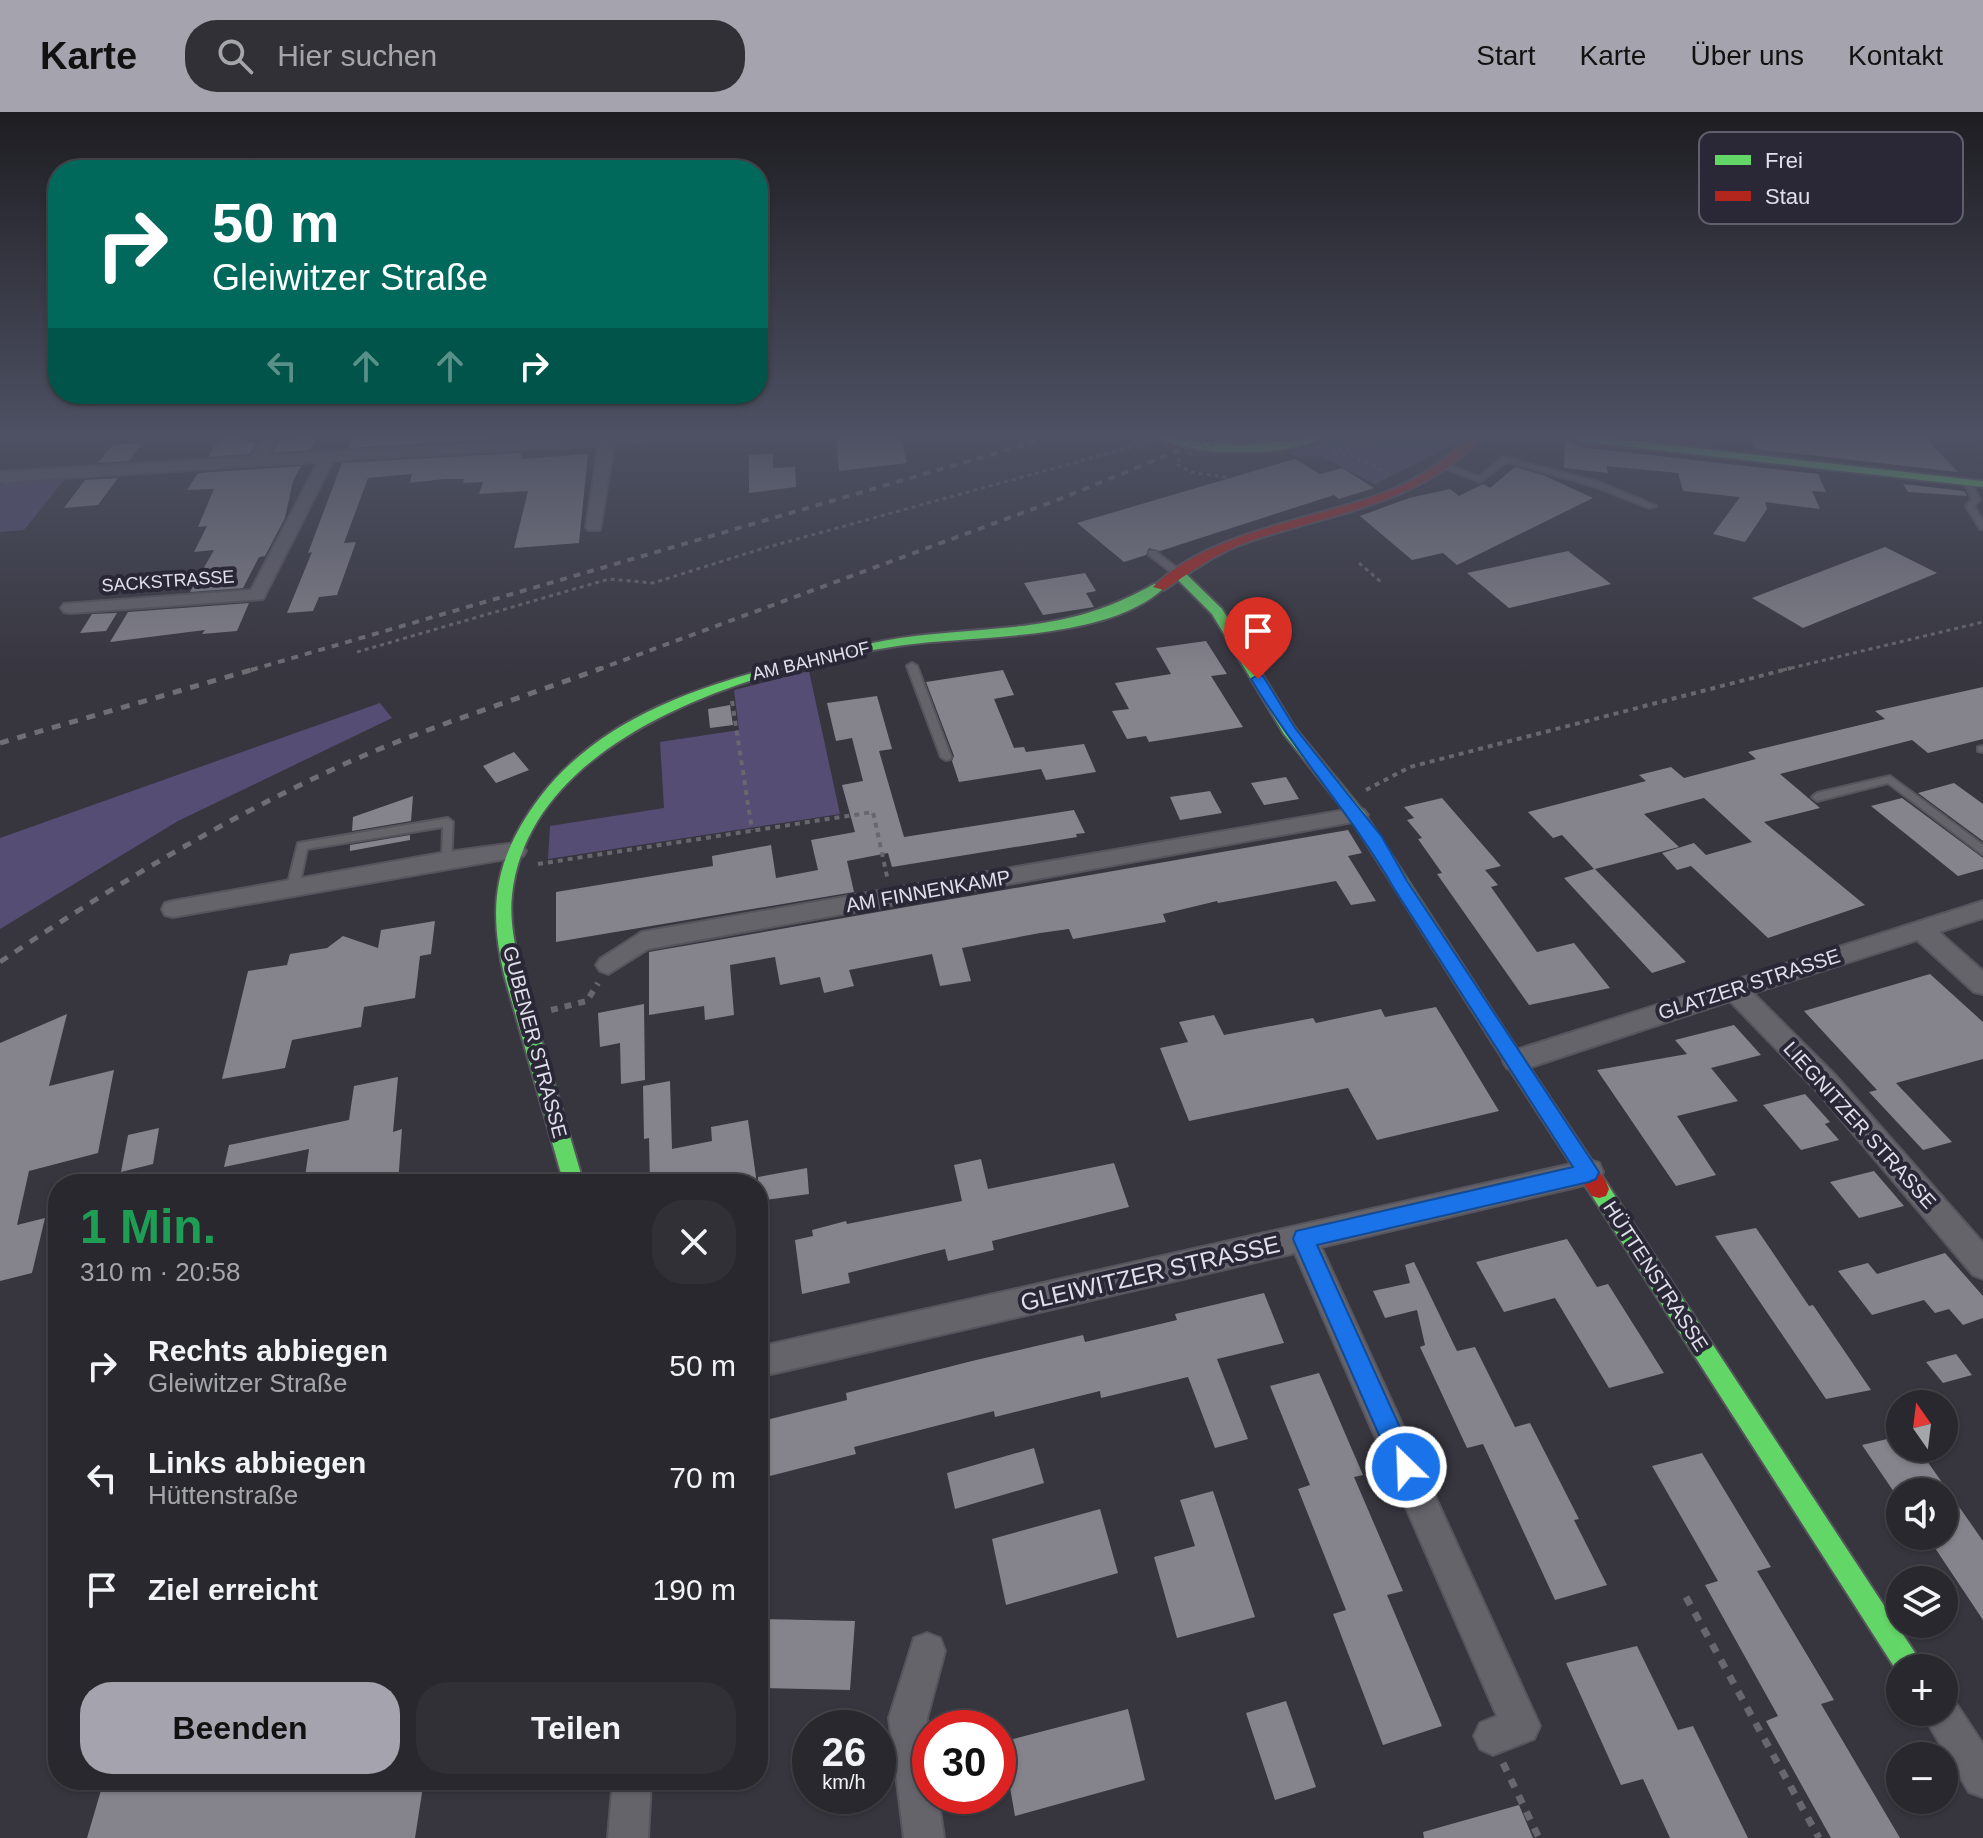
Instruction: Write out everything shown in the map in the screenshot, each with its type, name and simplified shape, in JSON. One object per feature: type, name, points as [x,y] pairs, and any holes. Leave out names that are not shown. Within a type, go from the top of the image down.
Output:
[{"type":"street","name":"SACKSTRASSE","points":[[70,608],[257,595],[296,519]]},
{"type":"street","points":[[594,527],[596,519]]},
{"type":"street","name":"AM BAHNHOF","points":[[512,860],[549,795],[593,749],[652,711],[729,681],[903,641],[1028,632],[1090,621],[1121,611],[1145,598],[1207,555],[1239,541],[1309,519]]},
{"type":"street","name":"HÜTTENSTRASSE","points":[[1179,574],[1217,612],[1289,731],[1357,815],[1902,1654]]},
{"type":"street","name":"AM FINNENKAMP","points":[[608,965],[642,941],[1357,815]]},
{"type":"street","points":[[173,909],[447,860],[512,860]]},
{"type":"street","name":"GUBENER STRASSE","points":[[512,860],[503,907],[509,961],[571,1174]]},
{"type":"street","name":"GLATZER STRASSE","points":[[1516,1061],[1983,909]]},
{"type":"street","points":[[1920,929],[1983,985]]},
{"type":"street","name":"LIEGNITZER STRASSE","points":[[1733,989],[1827,1084],[1983,1265]]},
{"type":"street","name":"GLEIWITZER STRASSE","points":[[768,1360],[1589,1172]]},
{"type":"street","points":[[1303,1239],[1521,1726],[1493,1736]]},
{"type":"street","points":[[924,1838],[908,1718],[927,1651]]},
{"type":"street","points":[[1949,1726],[1983,1778]]},
{"type":"street","points":[[628,1838],[631,1790]]},
{"type":"lane","points":[[1152,553],[1179,574]]},
{"type":"lane","points":[[912,666],[946,757]]},
{"type":"lane","points":[[1817,797],[1890,779],[1983,851]]},
{"type":"lane","points":[[293,887],[302,846],[448,822],[447,860]]},
{"type":"path","points":[[357,652],[609,579],[653,583],[872,519]]},
{"type":"path","points":[[1359,563],[1381,582]]},
{"type":"path","points":[[1342,797],[1364,791],[1410,767],[1879,645],[1983,622]]},
{"type":"path","points":[[729,681],[752,830]]},
{"type":"path","points":[[512,860],[873,812],[892,897]]},
{"type":"path","points":[[527,1019],[557,1007],[587,1001],[608,965]]},
{"type":"path","points":[[1686,1597],[1819,1838]]},
{"type":"path","points":[[1493,1736],[1512,1786],[1524,1801],[1539,1838]]},
{"type":"shaded area","points":[[0,519],[33,519],[24,530],[0,532]]},
{"type":"shaded area","points":[[809,671],[840,814],[548,859],[550,826],[664,808],[660,742],[739,730],[734,690]]},
{"type":"shaded area","points":[[380,703],[392,718],[178,821],[0,929],[0,838]]},
{"type":"building","points":[[202,519],[285,519],[243,588],[190,592],[214,550],[194,552],[207,526],[198,527]]},
{"type":"building","points":[[321,519],[353,519],[344,543],[356,542],[337,595],[319,597],[313,611],[287,613],[312,552],[308,553]]},
{"type":"building","points":[[521,519],[581,519],[579,543],[514,548]]},
{"type":"building","points":[[1092,519],[1261,519],[1160,551],[1149,548],[1146,555],[1124,562],[1077,523]]},
{"type":"building","points":[[1363,519],[1551,519],[1457,565],[1443,553],[1412,560]]},
{"type":"building","points":[[1724,519],[1761,519],[1745,542],[1713,534]]},
{"type":"building","points":[[1885,547],[1937,573],[1803,628],[1752,598]]},
{"type":"building","points":[[1568,551],[1611,584],[1509,608],[1467,573]]},
{"type":"building","points":[[1085,573],[1096,591],[1086,593],[1094,607],[1043,615],[1024,583]]},
{"type":"building","points":[[249,603],[237,631],[202,634],[205,630],[110,642],[128,612]]},
{"type":"building","points":[[117,613],[106,631],[80,633],[92,614]]},
{"type":"building","points":[[1206,641],[1227,674],[1211,676],[1243,727],[1149,742],[1146,736],[1127,739],[1112,711],[1129,709],[1115,683],[1171,674],[1156,648]]},
{"type":"building","points":[[1003,670],[1014,695],[994,699],[1014,748],[1024,747],[1026,752],[1084,744],[1096,772],[1046,780],[1041,769],[959,782],[952,761],[954,756],[926,682]]},
{"type":"building","points":[[1983,687],[1983,739],[1928,753],[1912,740],[1780,774],[1820,808],[1764,822],[1865,905],[1768,938],[1691,866],[1677,870],[1662,853],[1694,843],[1706,855],[1752,842],[1704,798],[1644,814],[1679,847],[1595,869],[1686,962],[1652,973],[1564,878],[1594,869],[1562,835],[1553,838],[1528,812],[1646,781],[1639,775],[1671,767],[1684,778],[1756,759],[1748,752],[1885,719],[1875,711]]},
{"type":"building","points":[[877,696],[892,749],[879,751],[904,837],[1074,810],[1085,833],[1076,834],[1077,837],[892,867],[888,853],[847,861],[854,892],[556,942],[556,892],[713,866],[712,856],[771,845],[776,878],[818,870],[811,840],[855,832],[842,785],[863,781],[852,738],[836,741],[827,703]]},
{"type":"building","points":[[730,705],[733,725],[710,728],[708,709]]},
{"type":"building","points":[[514,752],[529,770],[496,783],[483,766]]},
{"type":"building","points":[[1286,777],[1299,799],[1264,805],[1251,783]]},
{"type":"building","points":[[1954,783],[1983,804],[1983,841],[1918,793]]},
{"type":"building","points":[[1210,791],[1222,813],[1180,820],[1170,797]]},
{"type":"building","points":[[413,796],[411,821],[352,831],[353,817]]},
{"type":"building","points":[[1442,798],[1501,866],[1485,870],[1498,885],[1491,887],[1537,952],[1574,943],[1610,988],[1529,1005],[1437,874],[1442,873],[1418,839],[1422,838],[1407,820],[1414,818],[1404,807]]},
{"type":"building","points":[[1902,798],[1983,858],[1983,869],[1958,876],[1871,806]]},
{"type":"building","points":[[1348,830],[1362,853],[1348,856],[1376,901],[1351,905],[1336,881],[1217,901],[1163,914],[1166,922],[1073,939],[1069,929],[962,948],[971,981],[940,986],[932,954],[849,970],[854,986],[824,993],[820,977],[780,985],[775,957],[730,965],[734,1015],[705,1020],[704,1006],[649,1015],[649,952]]},
{"type":"building","points":[[410,835],[410,840],[350,851],[350,845]]},
{"type":"building","points":[[435,921],[431,954],[420,956],[415,998],[364,1007],[361,1027],[292,1040],[285,1068],[222,1079],[248,971],[287,965],[290,954],[327,948],[343,936],[378,948],[381,930]]},
{"type":"building","points":[[1930,974],[1983,1022],[1983,1059],[1896,1083],[1952,1142],[1923,1150],[1869,1092],[1877,1090],[1804,1011]]},
{"type":"building","points":[[644,1004],[645,1080],[621,1084],[620,1043],[600,1047],[598,1013]]},
{"type":"building","points":[[1436,1007],[1499,1111],[1377,1140],[1348,1088],[1189,1121],[1160,1048],[1188,1042],[1179,1022],[1214,1015],[1224,1035],[1313,1018],[1316,1023],[1381,1009],[1385,1017]]},
{"type":"building","points":[[67,1014],[49,1086],[114,1070],[98,1153],[29,1171],[17,1225],[45,1218],[32,1273],[0,1281],[0,1043]]},
{"type":"building","points":[[1734,1025],[1761,1055],[1711,1068],[1738,1101],[1677,1116],[1716,1175],[1676,1186],[1597,1070],[1687,1054],[1675,1040]]},
{"type":"building","points":[[398,1077],[393,1132],[402,1129],[399,1174],[305,1174],[309,1149],[224,1167],[229,1145],[349,1120],[354,1086]]},
{"type":"building","points":[[670,1081],[672,1149],[712,1141],[711,1127],[748,1120],[756,1174],[650,1174],[649,1138],[644,1139],[643,1086]]},
{"type":"building","points":[[1805,1094],[1830,1122],[1825,1124],[1839,1140],[1801,1150],[1763,1105]]},
{"type":"building","points":[[159,1128],[153,1164],[121,1172],[128,1135]]},
{"type":"building","points":[[981,1159],[988,1189],[1114,1163],[1129,1207],[992,1241],[994,1250],[948,1261],[945,1249],[848,1273],[850,1283],[802,1294],[795,1240],[813,1236],[812,1230],[846,1221],[847,1224],[962,1201],[954,1165]]},
{"type":"building","points":[[807,1168],[809,1194],[768,1200],[768,1175]]},
{"type":"building","points":[[1874,1171],[1904,1206],[1859,1218],[1830,1182]]},
{"type":"building","points":[[1756,1228],[1871,1390],[1826,1399],[1715,1236]]},
{"type":"building","points":[[1567,1239],[1597,1287],[1608,1284],[1664,1373],[1609,1388],[1555,1298],[1504,1312],[1476,1262]]},
{"type":"building","points":[[1945,1253],[1983,1296],[1983,1318],[1963,1325],[1949,1309],[1935,1313],[1924,1300],[1872,1315],[1838,1271],[1868,1263],[1877,1274]]},
{"type":"building","points":[[1414,1262],[1457,1351],[1475,1347],[1515,1427],[1530,1423],[1579,1519],[1574,1520],[1607,1585],[1555,1600],[1483,1444],[1467,1448],[1420,1347],[1425,1345],[1417,1310],[1385,1318],[1373,1291],[1410,1283],[1405,1265]]},
{"type":"building","points":[[1264,1293],[1284,1343],[1217,1359],[1248,1439],[1215,1448],[1188,1377],[1101,1398],[1100,1391],[995,1417],[994,1411],[854,1447],[856,1454],[768,1476],[768,1420],[847,1400],[846,1393],[972,1361],[1083,1335],[1085,1342],[1177,1320],[1175,1314]]},
{"type":"building","points":[[1956,1354],[1972,1375],[1943,1383],[1926,1362]]},
{"type":"building","points":[[1319,1373],[1363,1475],[1354,1477],[1403,1591],[1387,1595],[1442,1726],[1383,1745],[1333,1614],[1346,1610],[1298,1489],[1310,1485],[1270,1386]]},
{"type":"building","points":[[1886,1439],[1886,1462],[1928,1462],[1939,1478],[1886,1480],[1862,1445]]},
{"type":"building","points":[[1034,1448],[1044,1483],[955,1509],[947,1473]]},
{"type":"building","points":[[1702,1453],[1771,1567],[1757,1571],[1834,1700],[1821,1704],[1900,1838],[1831,1838],[1766,1721],[1778,1716],[1705,1585],[1718,1581],[1652,1466]]},
{"type":"building","points":[[1213,1491],[1255,1617],[1177,1638],[1154,1557],[1195,1546],[1180,1500]]},
{"type":"building","points":[[1958,1505],[1983,1541],[1983,1620],[1958,1582],[1958,1566],[1947,1566],[1936,1550],[1958,1550]]},
{"type":"building","points":[[1100,1509],[1118,1573],[1006,1605],[992,1539]]},
{"type":"building","points":[[768,1619],[855,1621],[850,1690],[768,1688]]},
{"type":"building","points":[[1637,1646],[1678,1730],[1693,1726],[1748,1838],[1670,1838],[1643,1779],[1621,1785],[1566,1663]]},
{"type":"building","points":[[1286,1701],[1316,1787],[1275,1800],[1246,1713]]},
{"type":"building","points":[[1128,1709],[1145,1780],[1015,1816],[1016,1738]]},
{"type":"building","points":[[101,1790],[422,1790],[415,1838],[87,1838]]},
{"type":"building","points":[[1519,1805],[1533,1838],[1424,1838],[1423,1832]]},
{"type":"railway","points":[[251,670],[771,519]]},
{"type":"railway","points":[[597,670],[1007,519]]},
{"type":"railway","points":[[0,743],[258,668]]},
{"type":"railway","points":[[0,962],[174,852],[311,780],[418,734],[602,668]]},
{"type":"traffic: fast","points":[[1179,574],[1217,612],[1289,731],[1357,815],[1499,1037]]},
{"type":"traffic: fast","points":[[571,1174],[514,978],[506,944],[503,910],[505,886],[520,840],[556,787],[584,759],[648,716],[683,700],[758,675],[914,640],[1070,624],[1129,604],[1159,587]]},
{"type":"traffic: fast","points":[[1599,1189],[1902,1654]]},
{"type":"traffic: jam","points":[[1159,587],[1232,544],[1314,519]]},
{"type":"traffic: jam","points":[[1499,1037],[1599,1189]]},
{"type":"route","points":[[1258,679],[1289,731],[1376,841],[1401,886],[1589,1172],[1303,1239],[1406,1467]]}]
